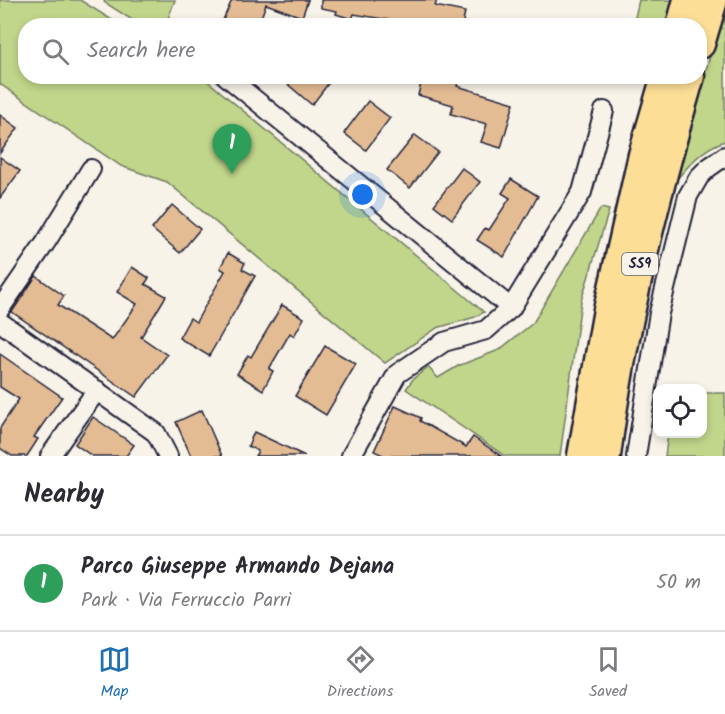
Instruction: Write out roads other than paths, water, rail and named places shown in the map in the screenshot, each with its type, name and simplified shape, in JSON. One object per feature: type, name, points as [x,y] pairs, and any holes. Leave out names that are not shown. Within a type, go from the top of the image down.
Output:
[{"type":"main road","points":[[683,18],[688,0]]},
{"type":"main road","points":[[707,19],[713,0]]},
{"type":"main road","name":"SS9","points":[[582,456],[608,310],[643,155],[664,84]]},
{"type":"main road","name":"SS9","points":[[606,456],[630,303],[688,84]]},
{"type":"street","points":[[236,84],[511,308]]},
{"type":"street","points":[[351,456],[397,374],[444,342],[486,330],[511,308],[582,192],[604,111]]},
{"type":"street","points":[[636,456],[659,313],[688,196],[704,172],[725,156]]},
{"type":"street","points":[[0,309],[91,170]]},
{"type":"street","points":[[0,322],[156,433],[168,456]]},
{"type":"street","points":[[50,456],[97,390]]},
{"type":"place","name":"Parco Giuseppe Armando Dejana","points":[[232,174]]}]
